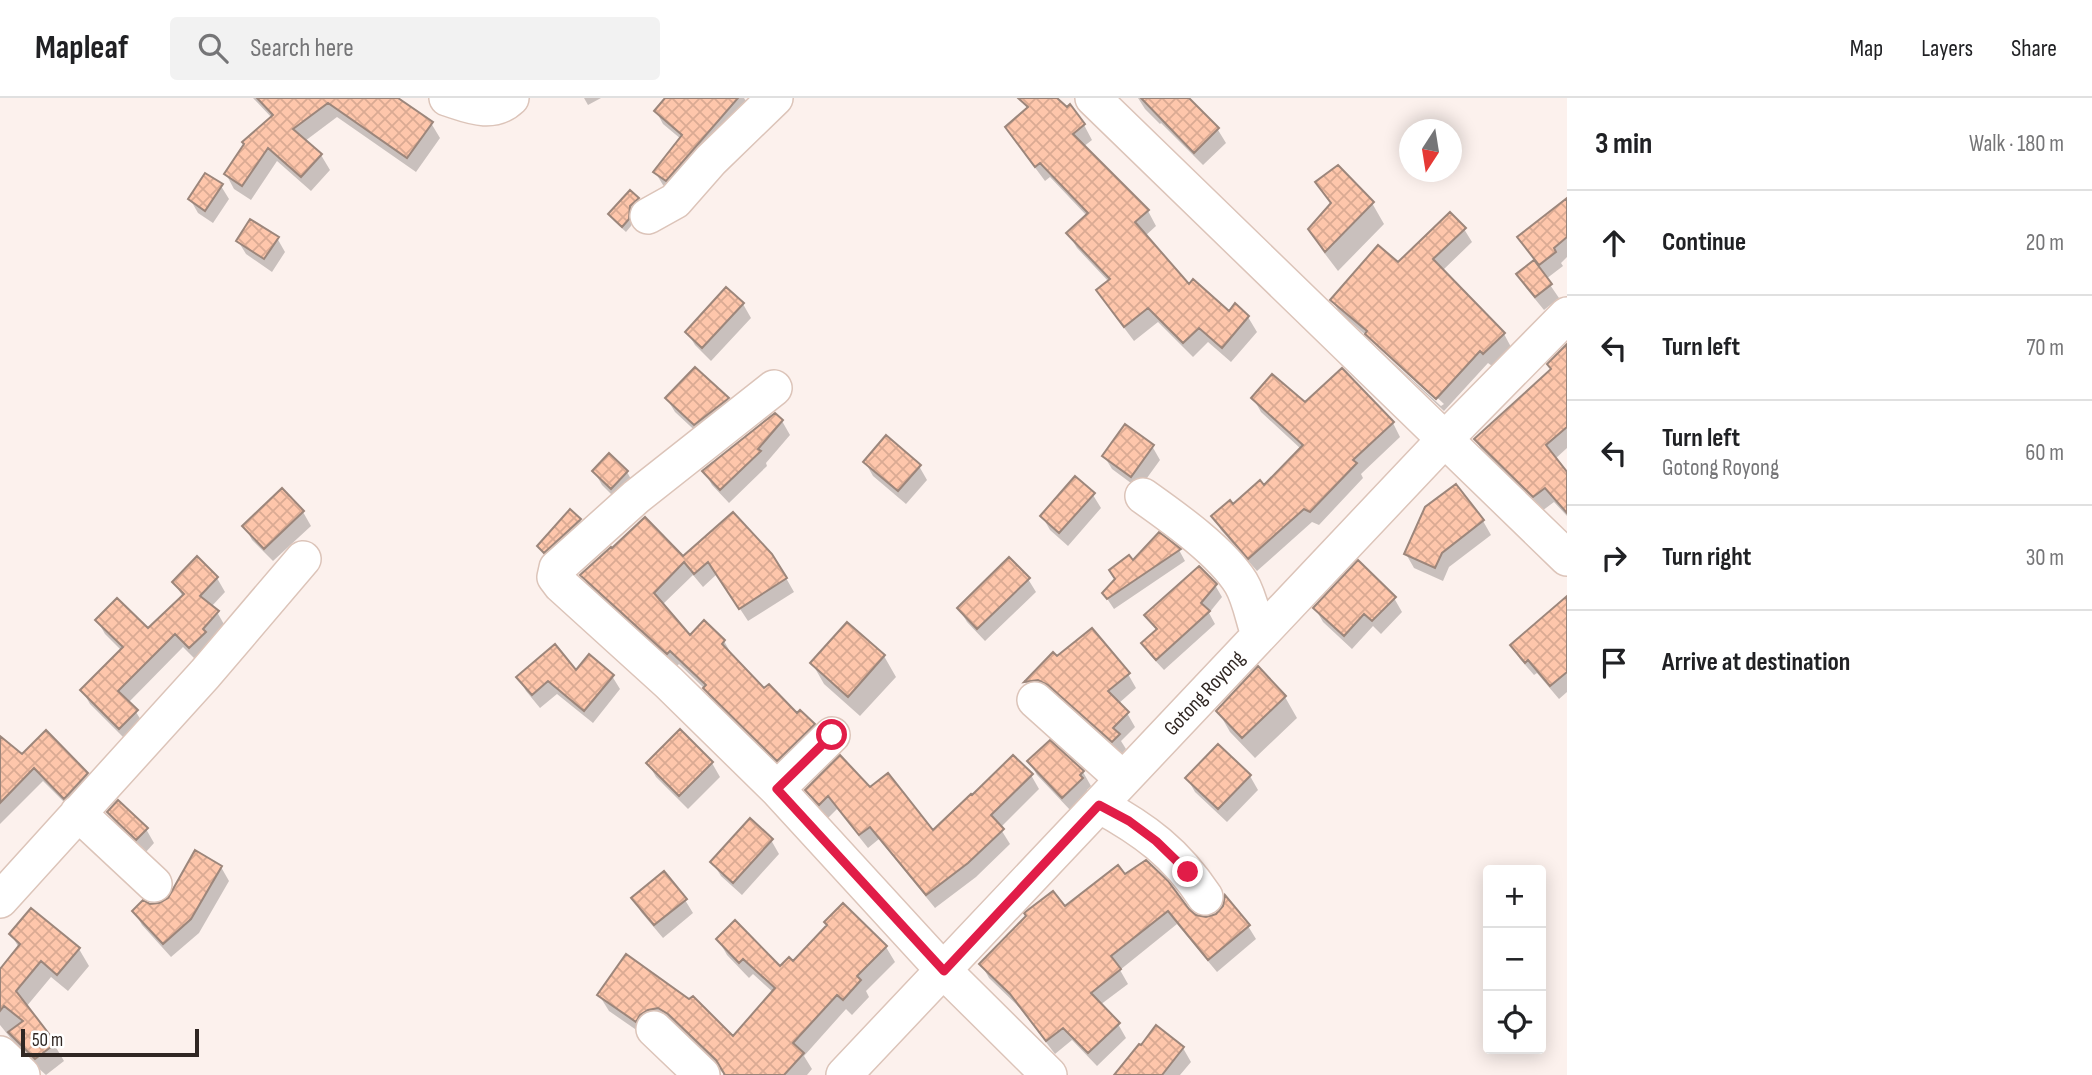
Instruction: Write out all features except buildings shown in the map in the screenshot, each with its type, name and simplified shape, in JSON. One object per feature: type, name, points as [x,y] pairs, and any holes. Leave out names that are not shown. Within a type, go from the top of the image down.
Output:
[{"type":"street","points":[[447,98],[480,108],[495,108],[511,98]]},
{"type":"street","points":[[648,216],[675,201],[711,160],[775,98]]},
{"type":"street","points":[[1107,102],[1444,440],[1567,558]]},
{"type":"street","name":"Gotong Royong","points":[[844,1075],[1444,440],[1567,314]]},
{"type":"street","points":[[774,388],[636,497],[557,568],[555,577],[668,682],[777,789],[944,971],[1049,1075]]},
{"type":"street","points":[[1143,496],[1181,523],[1231,570],[1247,596],[1259,635]]},
{"type":"street","points":[[0,901],[205,674],[303,559]]},
{"type":"street","points":[[1035,700],[1124,779]]},
{"type":"street","points":[[777,789],[832,735]]},
{"type":"street","points":[[1099,805],[1129,821],[1156,841],[1188,872],[1205,897]]},
{"type":"street","points":[[78,813],[154,884]]},
{"type":"street","points":[[654,1029],[702,1075]]},
{"type":"street","points":[[0,1054],[22,1075]]},
{"type":"route","points":[[832,735],[777,789],[944,971],[1099,805],[1129,821],[1156,841],[1188,872]]}]
